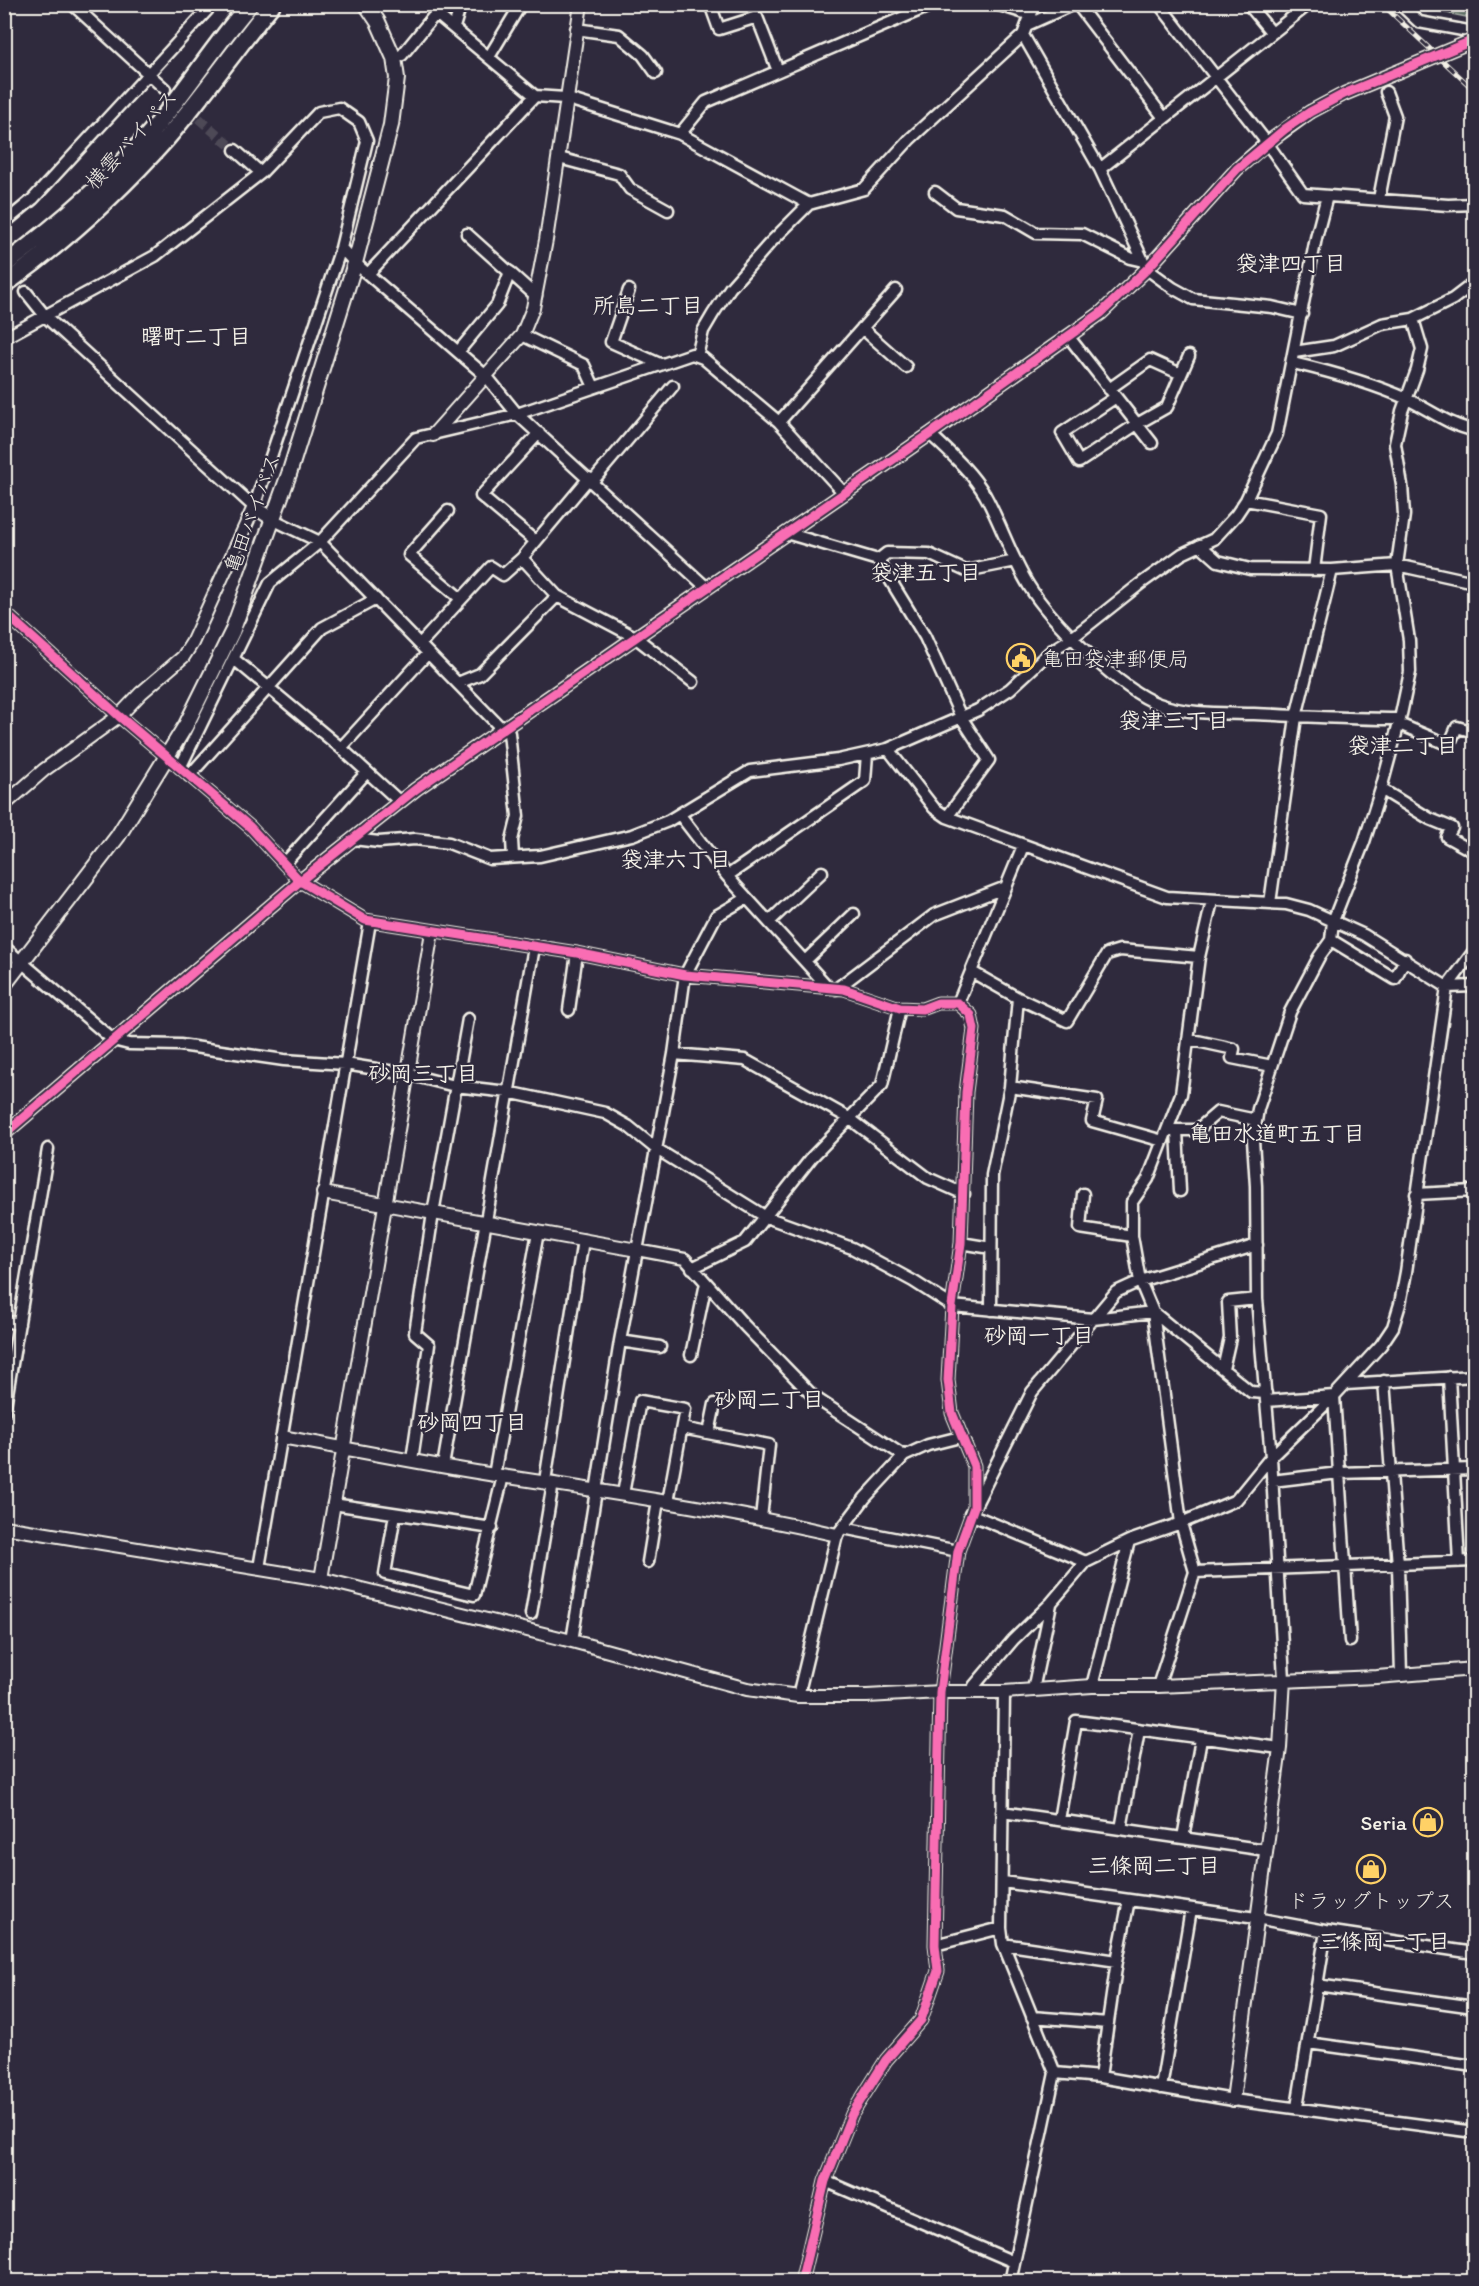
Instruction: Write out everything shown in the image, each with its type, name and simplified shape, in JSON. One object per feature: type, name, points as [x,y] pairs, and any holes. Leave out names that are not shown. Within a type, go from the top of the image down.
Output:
[{"type":"highway","name":"横雲バイパス","points":[[4,265],[82,202],[129,156],[185,89],[250,4]]},
{"type":"highway","name":"横雲バイパス","points":[[4,285],[68,237],[133,175],[169,135],[272,4]]},
{"type":"main road","name":"亀田バイパス","points":[[4,985],[118,836],[186,725],[232,632],[289,474],[355,263],[391,125],[397,78],[394,58],[378,22],[366,4]]},
{"type":"street","points":[[72,4],[165,88]]},
{"type":"street","points":[[4,223],[33,199],[213,4]]},
{"type":"street","points":[[454,27],[461,4]]},
{"type":"street","points":[[489,57],[521,4]]},
{"type":"street","points":[[433,435],[522,335],[536,296],[559,158],[580,4]]},
{"type":"street","points":[[710,4],[718,29],[757,17],[778,71]]},
{"type":"street","points":[[680,134],[706,102],[934,4]]},
{"type":"street","points":[[996,4],[1029,20],[1145,265]]},
{"type":"street","points":[[697,356],[703,331],[730,288],[770,243],[809,204],[864,189],[910,139],[1029,20],[1076,4],[1164,118]]},
{"type":"street","points":[[1159,4],[1267,143],[1303,194],[1448,205],[1474,204]]},
{"type":"street","points":[[1248,4],[1272,33]]},
{"type":"street","points":[[1100,169],[1309,4]]},
{"type":"street","points":[[1400,4],[1419,22],[1473,33]]},
{"type":"street","points":[[394,58],[402,55],[433,17],[440,17],[536,96],[566,98],[680,134],[809,204]]},
{"type":"street","points":[[576,28],[619,35],[643,55],[656,73]]},
{"type":"street","points":[[4,1134],[300,881],[400,802],[1101,313],[1237,169],[1267,143],[1310,112],[1473,33]]},
{"type":"street","points":[[1379,199],[1395,116],[1386,92]]},
{"type":"street","points":[[369,273],[536,96]]},
{"type":"street","points":[[4,338],[155,256],[261,173],[319,112],[339,108],[359,122],[367,141],[341,248],[254,507],[192,643],[183,657],[141,693],[120,716],[44,770],[4,805]]},
{"type":"street","points":[[235,150],[261,173]]},
{"type":"street","points":[[559,158],[619,174],[630,189],[668,210]]},
{"type":"street","points":[[936,192],[956,208],[1005,215],[1036,233],[1082,234],[1145,265],[1173,288],[1193,299],[1272,307],[1302,314]]},
{"type":"street","points":[[353,839],[379,842],[415,839],[449,843],[490,859],[540,856],[633,835],[680,815],[750,771],[838,760],[888,749],[978,710],[1010,689],[1051,651],[1072,638],[1140,584],[1182,554],[1214,539],[1246,500],[1277,434],[1293,363],[1316,238],[1328,196]]},
{"type":"street","points":[[467,234],[536,296]]},
{"type":"street","points":[[341,248],[355,263],[487,377],[517,414],[707,588]]},
{"type":"street","points":[[458,351],[497,305],[510,272]]},
{"type":"street","points":[[1294,351],[1334,346],[1382,324],[1413,320],[1454,299],[1474,283]]},
{"type":"street","points":[[629,290],[611,342],[660,364]]},
{"type":"street","points":[[779,422],[896,290]]},
{"type":"street","points":[[26,292],[46,316],[254,507],[272,519],[320,542],[502,729],[509,733],[519,816],[512,840],[513,857]]},
{"type":"street","points":[[1233,2100],[1280,1748],[1284,1679],[1271,1457],[1257,1299],[1256,1186],[1253,1140],[1256,1120],[1290,1012],[1319,957],[1331,940],[1333,921],[1364,842],[1381,789],[1410,672],[1409,640],[1397,565],[1404,515],[1395,444],[1422,349],[1413,320]]},
{"type":"street","points":[[862,328],[906,367]]},
{"type":"street","points":[[522,335],[584,365],[594,387]]},
{"type":"street","points":[[1068,336],[1152,443]]},
{"type":"street","points":[[180,768],[270,583],[320,542],[416,438],[517,414],[692,354],[703,358],[779,422],[844,493]]},
{"type":"street","points":[[1181,374],[1150,360],[1062,433],[1079,462],[1167,407],[1189,356]]},
{"type":"street","points":[[1293,363],[1328,371],[1406,399],[1454,425],[1474,430]]},
{"type":"street","points":[[420,644],[491,567],[503,575],[522,558],[674,386]]},
{"type":"street","points":[[535,541],[481,496],[539,433]]},
{"type":"street","points":[[930,434],[965,467],[985,494],[1029,586],[1082,648],[1138,694],[1159,704],[1202,713],[1399,722],[1449,745],[1457,727],[1474,732]]},
{"type":"street","points":[[1246,500],[1321,514],[1314,570]]},
{"type":"street","points":[[448,511],[410,555],[461,600]]},
{"type":"street","points":[[786,533],[878,560],[925,637],[961,717],[989,760],[947,817]]},
{"type":"street","points":[[1200,546],[1218,561],[1250,568],[1332,570],[1397,565],[1474,582]]},
{"type":"street","points":[[878,560],[887,553],[929,554],[966,572],[1016,561]]},
{"type":"street","points":[[522,558],[557,596],[635,637],[693,682]]},
{"type":"street","points":[[1270,903],[1296,717],[1332,570]]},
{"type":"street","points":[[458,683],[480,674],[557,596]]},
{"type":"street","points":[[189,776],[322,628],[376,600]]},
{"type":"street","points":[[4,612],[120,716],[250,827],[300,881],[370,922],[577,953],[685,975],[844,989],[900,1008],[922,1009],[938,1003],[958,1003],[964,1006],[971,1015],[974,1029],[966,1092],[961,1243],[952,1306],[948,1380],[952,1413],[960,1437],[974,1466],[972,1510]]},
{"type":"street","points":[[341,748],[428,653]]},
{"type":"street","points":[[234,659],[341,748],[400,802]]},
{"type":"street","points":[[888,749],[934,808],[947,817],[1167,897],[1286,904],[1310,910],[1364,935],[1447,987],[1474,986]]},
{"type":"street","points":[[727,876],[865,781],[867,754]]},
{"type":"street","points":[[284,864],[367,772]]},
{"type":"street","points":[[1381,789],[1430,819],[1452,828],[1447,837],[1474,852]]},
{"type":"street","points":[[680,815],[727,876],[833,988]]},
{"type":"street","points":[[958,1003],[1023,846]]},
{"type":"street","points":[[769,922],[822,872]]},
{"type":"street","points":[[833,988],[934,915],[1006,887]]},
{"type":"street","points":[[573,1641],[620,1341],[674,1054],[685,975],[716,916],[747,898]]},
{"type":"street","points":[[1180,1191],[1172,1130],[1181,1094],[1198,957],[1212,901]]},
{"type":"street","points":[[805,961],[854,914]]},
{"type":"street","points":[[259,1568],[370,922]]},
{"type":"street","points":[[321,1579],[432,932]]},
{"type":"street","points":[[1331,940],[1395,979],[1405,959]]},
{"type":"street","points":[[4,947],[113,1040],[129,1044],[180,1045],[284,1060],[345,1064],[407,1074],[454,1086],[508,1092],[605,1113],[628,1126],[655,1148],[766,1217],[852,1248],[913,1281],[952,1306],[1093,1319],[1153,1312],[1251,1392],[1266,1397],[1334,1396]]},
{"type":"street","points":[[443,1466],[534,947]]},
{"type":"street","points":[[972,972],[1018,998],[1067,1021],[1107,954],[1120,950],[1198,957]]},
{"type":"street","points":[[974,1691],[974,1686],[1013,1640],[1051,1604],[1086,1562],[1129,1541],[1236,1500],[1271,1457],[1346,1384],[1381,1345],[1393,1327],[1406,1272],[1447,987],[1474,951]]},
{"type":"street","points":[[569,1010],[577,953]]},
{"type":"street","points":[[991,1310],[992,1175],[1010,1087],[1018,998]]},
{"type":"street","points":[[692,1268],[746,1242],[812,1157],[882,1085],[900,1008]]},
{"type":"street","points":[[412,1460],[429,1345],[415,1333],[454,1086],[468,1019]]},
{"type":"street","points":[[1188,1039],[1234,1049],[1232,1058],[1272,1066]]},
{"type":"street","points":[[674,1054],[745,1060],[849,1118],[927,1178],[964,1194]]},
{"type":"street","points":[[1010,1087],[1097,1100],[1092,1121],[1163,1141]]},
{"type":"street","points":[[1172,1130],[1197,1130],[1218,1112],[1256,1120]]},
{"type":"street","points":[[1158,1686],[1195,1572],[1181,1523],[1153,1312],[1140,1281],[1132,1236],[1131,1202],[1148,1179],[1163,1141],[1172,1130]]},
{"type":"street","points":[[4,1412],[48,1149]]},
{"type":"street","points":[[1416,1194],[1474,1191]]},
{"type":"street","points":[[323,1193],[685,1259],[814,1397],[904,1456]]},
{"type":"street","points":[[1083,1194],[1080,1228],[1132,1236]]},
{"type":"street","points":[[395,1514],[385,1574],[474,1595],[492,1528],[498,1476],[538,1232]]},
{"type":"street","points":[[531,1614],[583,1240]]},
{"type":"street","points":[[961,1243],[991,1248]]},
{"type":"street","points":[[801,2282],[825,2181],[852,2114],[886,2060],[921,2020],[938,1971],[936,1945],[940,1692],[958,1551],[972,1510],[1032,1392],[1116,1292],[1140,1281],[1257,1245]]},
{"type":"street","points":[[691,1355],[706,1283]]},
{"type":"street","points":[[1223,1369],[1230,1338],[1228,1302],[1257,1299]]},
{"type":"street","points":[[4,1321],[19,1324]]},
{"type":"street","points":[[620,1341],[660,1347]]},
{"type":"street","points":[[1346,1384],[1474,1376]]},
{"type":"street","points":[[1449,1377],[1459,1562]]},
{"type":"street","points":[[1384,1381],[1398,1565],[1401,1675]]},
{"type":"street","points":[[1334,1396],[1350,1641]]},
{"type":"street","points":[[623,1494],[640,1401],[685,1409],[648,1562]]},
{"type":"street","points":[[709,1433],[715,1404]]},
{"type":"street","points":[[682,1428],[769,1445],[761,1518]]},
{"type":"street","points":[[282,1437],[498,1476],[623,1494],[958,1551]]},
{"type":"street","points":[[798,1696],[840,1532],[865,1498],[904,1456],[960,1437]]},
{"type":"street","points":[[1272,1481],[1339,1473],[1474,1469]]},
{"type":"street","points":[[333,1504],[492,1528]]},
{"type":"street","points":[[972,1510],[1086,1562]]},
{"type":"street","points":[[4,1527],[321,1579],[573,1641],[747,1689],[798,1696],[867,1696],[974,1691],[1004,1692],[1092,1686],[1158,1686],[1401,1675],[1474,1669]]},
{"type":"street","points":[[1092,1686],[1129,1541]]},
{"type":"street","points":[[1195,1572],[1474,1561]]},
{"type":"street","points":[[1033,1690],[1051,1604]]},
{"type":"street","points":[[1004,1692],[1001,1928],[1003,1944],[1055,2073],[1010,2282]]},
{"type":"street","points":[[1059,1820],[1076,1721],[1280,1748]]},
{"type":"street","points":[[1121,1829],[1139,1730]]},
{"type":"street","points":[[1183,1838],[1202,1739]]},
{"type":"street","points":[[1002,1812],[1266,1850]]},
{"type":"street","points":[[1003,1882],[1256,1918],[1474,1953]]},
{"type":"street","points":[[1100,2077],[1117,1961],[1129,1900]]},
{"type":"street","points":[[1161,2088],[1191,1909]]},
{"type":"street","points":[[936,1945],[1001,1928]]},
{"type":"street","points":[[1297,2107],[1326,1931]]},
{"type":"street","points":[[1003,1944],[1117,1961]]},
{"type":"street","points":[[1317,1985],[1474,2007]]},
{"type":"street","points":[[1032,2017],[1108,2023]]},
{"type":"street","points":[[1308,2043],[1474,2066]]},
{"type":"street","points":[[1055,2073],[1100,2077],[1233,2100],[1474,2132]]},
{"type":"street","points":[[825,2181],[1014,2262]]},
{"type":"green space","points":[[1422,5],[1474,5],[1474,16],[1471,18],[1427,9]]},
{"type":"tunnel","points":[[165,89],[235,150]]},
{"type":"railway","points":[[1382,4],[1474,90]]},
{"type":"cycle path","points":[[4,1134],[300,881],[416,789],[1101,313],[1147,269],[1237,169],[1285,129],[1310,112],[1344,94],[1474,40]]},
{"type":"cycle path","points":[[4,612],[119,716],[250,827],[300,881],[365,920],[577,953],[685,975],[844,989],[900,1008],[922,1009],[938,1003],[958,1003],[971,1015],[974,1029],[966,1092],[961,1243],[952,1306],[948,1380],[952,1413],[974,1466],[974,1507],[958,1551],[940,1692],[935,1945],[938,1971],[921,2020],[886,2060],[852,2114],[825,2181],[801,2282]]},
{"type":"place","name":"亀田袋津郵便局","points":[[1021,658]]},
{"type":"place","name":"Seria","points":[[1428,1822]]},
{"type":"place","name":"ドラッグトップス","points":[[1371,1869]]},
{"type":"district","name":"袋津四丁目","points":[[1291,263]]},
{"type":"district","name":"所島二丁目","points":[[648,305]]},
{"type":"district","name":"曙町二丁目","points":[[196,336]]},
{"type":"district","name":"袋津五丁目","points":[[926,572]]},
{"type":"district","name":"袋津三丁目","points":[[1174,720]]},
{"type":"district","name":"袋津二丁目","points":[[1403,745]]},
{"type":"district","name":"袋津六丁目","points":[[676,859]]},
{"type":"district","name":"砂岡三丁目","points":[[423,1073]]},
{"type":"district","name":"亀田水道町五丁目","points":[[1277,1133]]},
{"type":"district","name":"砂岡一丁目","points":[[1039,1335]]},
{"type":"district","name":"砂岡二丁目","points":[[769,1399]]},
{"type":"district","name":"砂岡四丁目","points":[[472,1422]]},
{"type":"district","name":"三條岡二丁目","points":[[1154,1865]]},
{"type":"district","name":"三條岡一丁目","points":[[1384,1941]]}]
